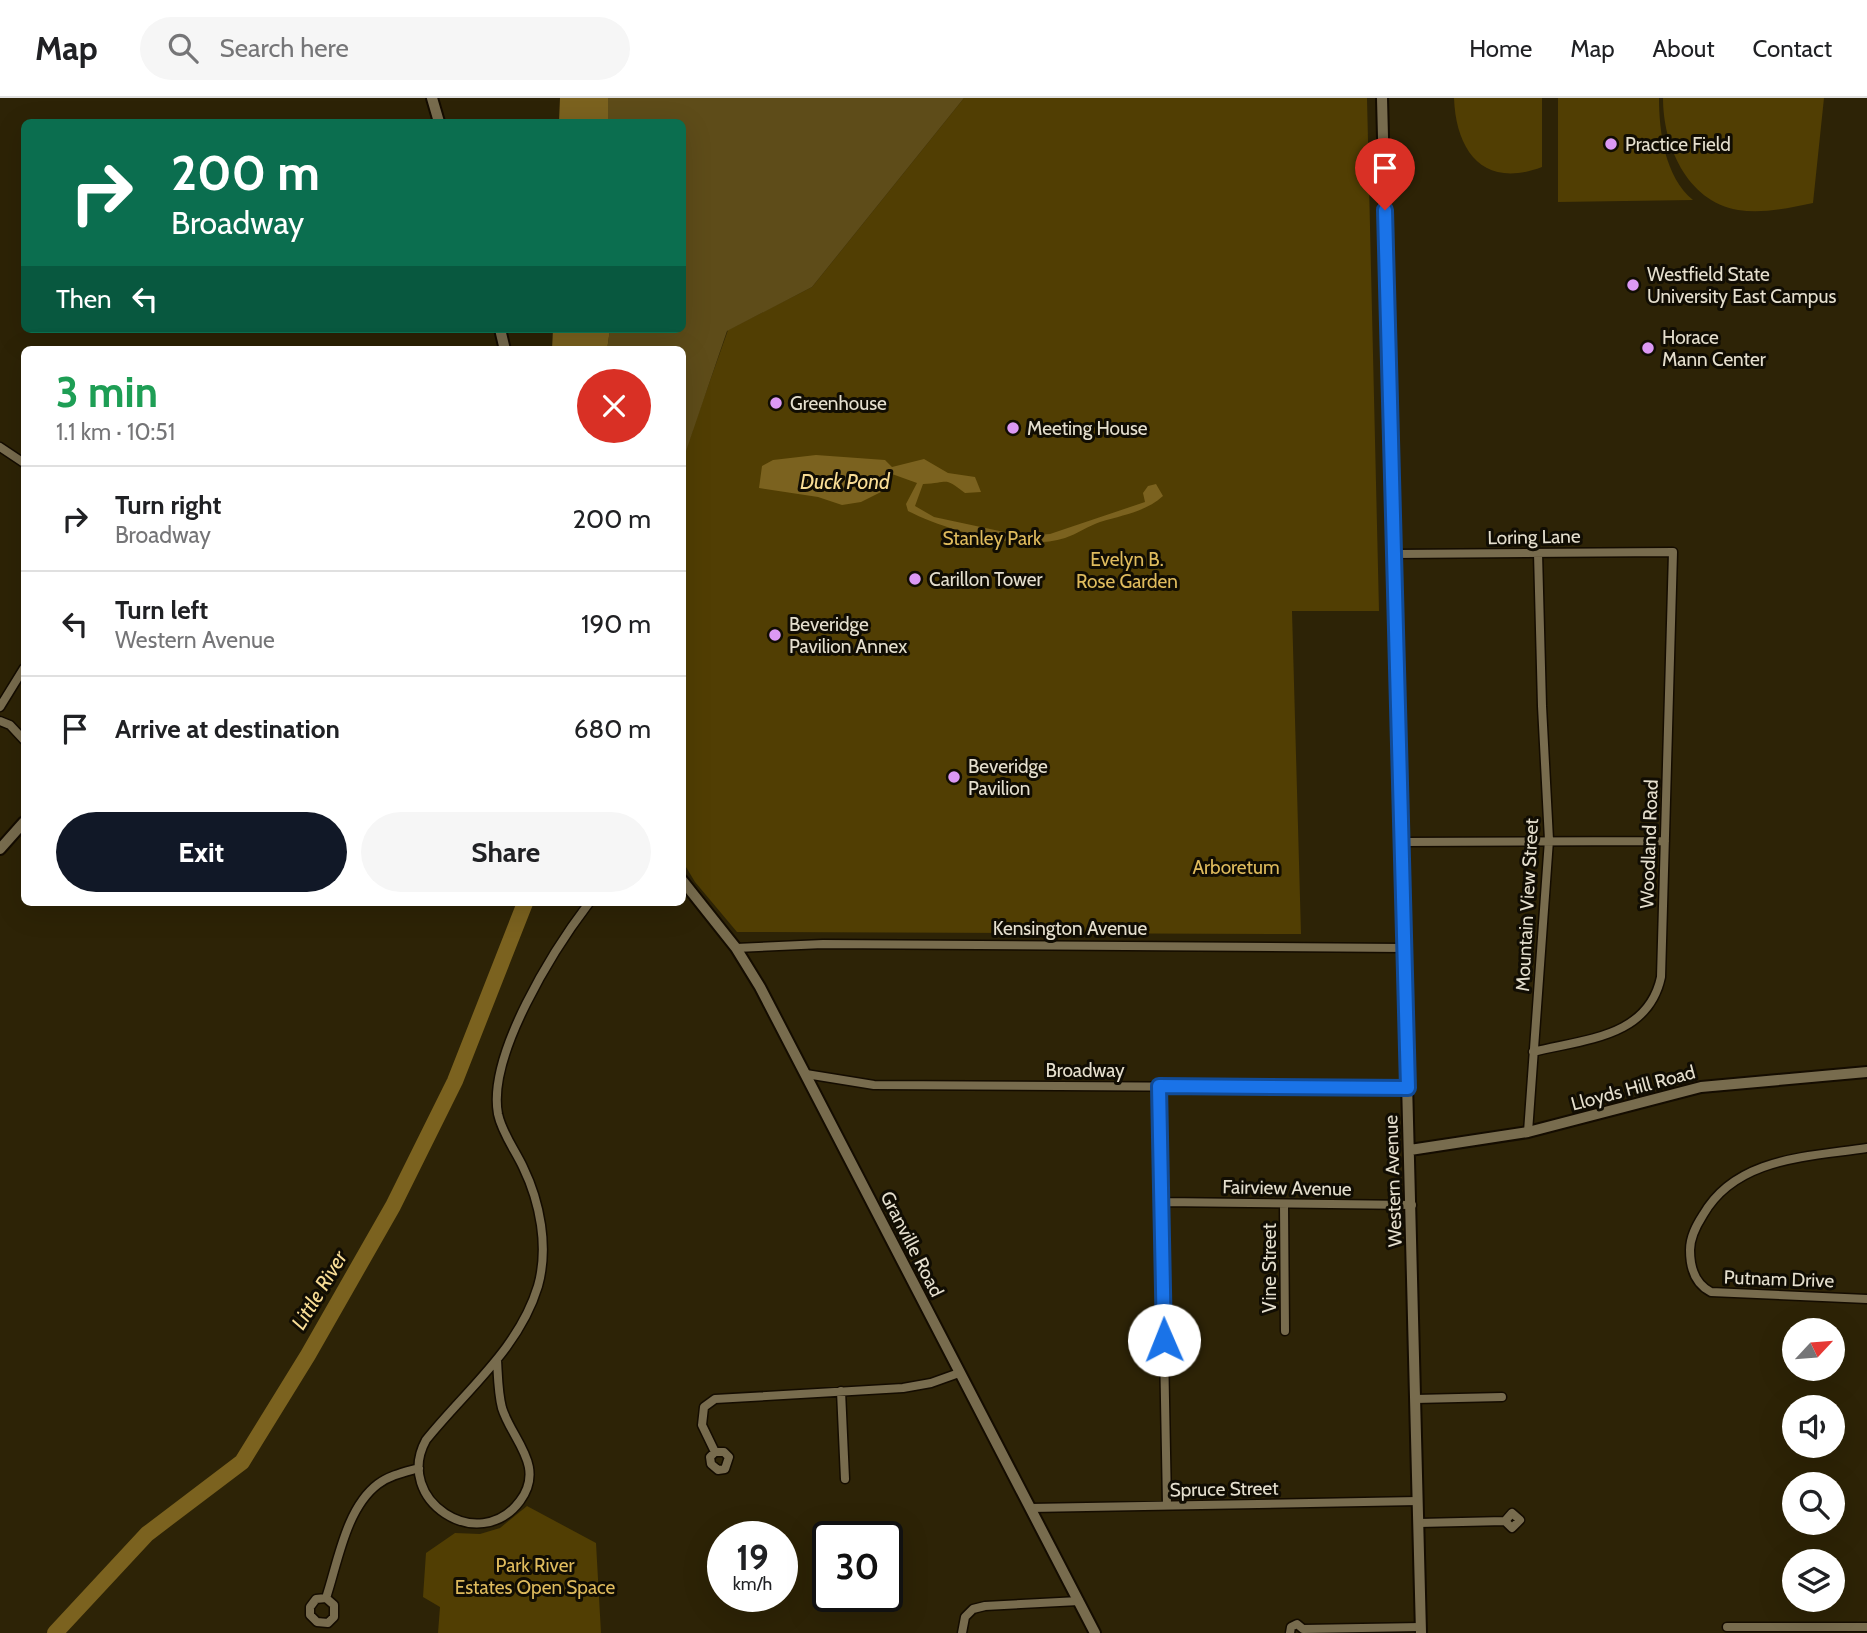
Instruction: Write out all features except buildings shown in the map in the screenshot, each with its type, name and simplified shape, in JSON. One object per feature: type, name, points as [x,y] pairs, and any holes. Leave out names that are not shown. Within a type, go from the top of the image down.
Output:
[{"type":"main road","points":[[432,98],[438,119]]},
{"type":"main road","name":"Western Avenue","points":[[1382,98],[1421,1630]]},
{"type":"main road","points":[[0,849],[21,825]]},
{"type":"main road","name":"Granville Road","points":[[686,885],[736,948],[806,1073],[1095,1633]]},
{"type":"main road","name":"Lloyds Hill Road","points":[[1410,1150],[1528,1132],[1702,1087],[1867,1072]]},
{"type":"street","points":[[0,447],[21,461]]},
{"type":"street","name":"Loring Lane","points":[[1395,554],[1673,552]]},
{"type":"street","name":"Woodland Road","points":[[1533,1052],[1619,1030],[1634,1023],[1655,1001],[1661,977],[1673,552]]},
{"type":"street","name":"Mountain View Street","points":[[1528,1132],[1549,840],[1538,553]]},
{"type":"street","points":[[0,707],[21,673]]},
{"type":"street","points":[[0,721],[10,725],[21,737]]},
{"type":"street","points":[[1402,842],[1664,841]]},
{"type":"street","points":[[497,1360],[502,1408],[524,1449],[530,1467],[528,1485],[519,1502],[502,1518],[486,1524],[450,1518],[427,1499],[419,1468],[426,1440],[497,1360],[531,1304],[541,1275],[542,1250],[534,1195],[499,1118],[498,1084],[532,990],[587,906]]},
{"type":"street","name":"Kensington Avenue","points":[[736,948],[823,944],[1404,947]]},
{"type":"street","name":"Broadway","points":[[806,1073],[874,1084],[1408,1088]]},
{"type":"street","points":[[1159,1086],[1167,1505]]},
{"type":"street","name":"Putnam Drive","points":[[1867,1148],[1770,1164],[1746,1173],[1711,1201],[1697,1225],[1690,1246],[1695,1275],[1711,1292],[1867,1299]]},
{"type":"street","name":"Fairview Avenue","points":[[1162,1202],[1412,1205]]},
{"type":"street","name":"Vine Street","points":[[1284,1204],[1285,1331]]},
{"type":"street","points":[[715,1452],[702,1421],[704,1407],[711,1400],[922,1385],[959,1373]]},
{"type":"street","points":[[841,1391],[845,1479]]},
{"type":"street","points":[[1415,1399],[1502,1397]]},
{"type":"street","points":[[326,1598],[344,1542],[369,1491],[395,1475],[419,1468]]},
{"type":"street","name":"Spruce Street","points":[[1030,1508],[1418,1502]]},
{"type":"street","points":[[1419,1523],[1505,1521]]},
{"type":"street","points":[[962,1633],[965,1617],[979,1607],[1079,1601]]},
{"type":"street","points":[[1290,1633],[1294,1624],[1303,1631],[1421,1630]]},
{"type":"street","points":[[1727,1627],[1867,1627]]},
{"type":"green space","name":"Stanley Park","points":[[964,98],[1367,98],[1379,611],[1292,611],[1301,934],[737,932],[695,882],[686,867],[686,449],[693,430],[686,383],[695,423],[728,330],[812,287]]},
{"type":"green space","points":[[1454,98],[1542,98],[1542,167],[1522,173],[1504,173],[1489,169],[1477,161],[1460,135]]},
{"type":"green space","name":"Practice Field","points":[[1558,98],[1659,98],[1662,139],[1670,167],[1693,200],[1558,202]]},
{"type":"green space","points":[[1663,98],[1824,98],[1813,203],[1757,211],[1738,210],[1720,204],[1691,183],[1681,168],[1667,134]]},
{"type":"green space","name":"Park River Estates Open Space","points":[[527,1506],[596,1543],[601,1633],[438,1633],[440,1607],[423,1597],[426,1553],[455,1533],[480,1534],[500,1528]]},
{"type":"shaded area","points":[[608,98],[964,98],[812,287],[727,331],[686,451],[686,346],[608,346],[609,333],[686,333],[686,119],[608,119]]},
{"type":"water","points":[[560,98],[608,98],[608,119],[559,119]]},
{"type":"water","points":[[553,333],[609,333],[608,346],[552,346]]},
{"type":"water","name":"Duck Pond","points":[[816,455],[885,460],[892,467],[924,459],[948,473],[975,477],[981,492],[965,493],[946,482],[923,484],[915,506],[934,517],[1023,536],[1050,534],[1145,502],[1143,493],[1148,486],[1156,484],[1163,496],[1141,509],[1100,522],[1065,538],[1028,543],[963,532],[908,511],[906,504],[917,483],[892,474],[881,492],[861,502],[842,505],[818,497],[759,488],[762,466],[773,460]]},
{"type":"waterway","name":"Little River","points":[[55,1633],[147,1534],[242,1462],[308,1355],[393,1206],[455,1081],[524,906]]},
{"type":"place","name":"Practice Field","points":[[1611,144]]},
{"type":"place","name":"Westfield State University East Campus","points":[[1633,285]]},
{"type":"place","name":"Horace Mann Center","points":[[1648,348]]},
{"type":"place","name":"Greenhouse","points":[[776,403]]},
{"type":"place","name":"Meeting House","points":[[1013,428]]},
{"type":"place","name":"Carillon Tower","points":[[915,579]]},
{"type":"place","name":"Beveridge Pavilion Annex","points":[[775,635]]},
{"type":"place","name":"Beveridge Pavilion","points":[[954,777]]},
{"type":"route","points":[[1164,1340],[1159,1086],[1408,1088],[1385,210]]},
{"type":"park label","name":"Evelyn B. Rose Garden","points":[[1127,570]]},
{"type":"park label","name":"Arboretum","points":[[1236,867]]}]
